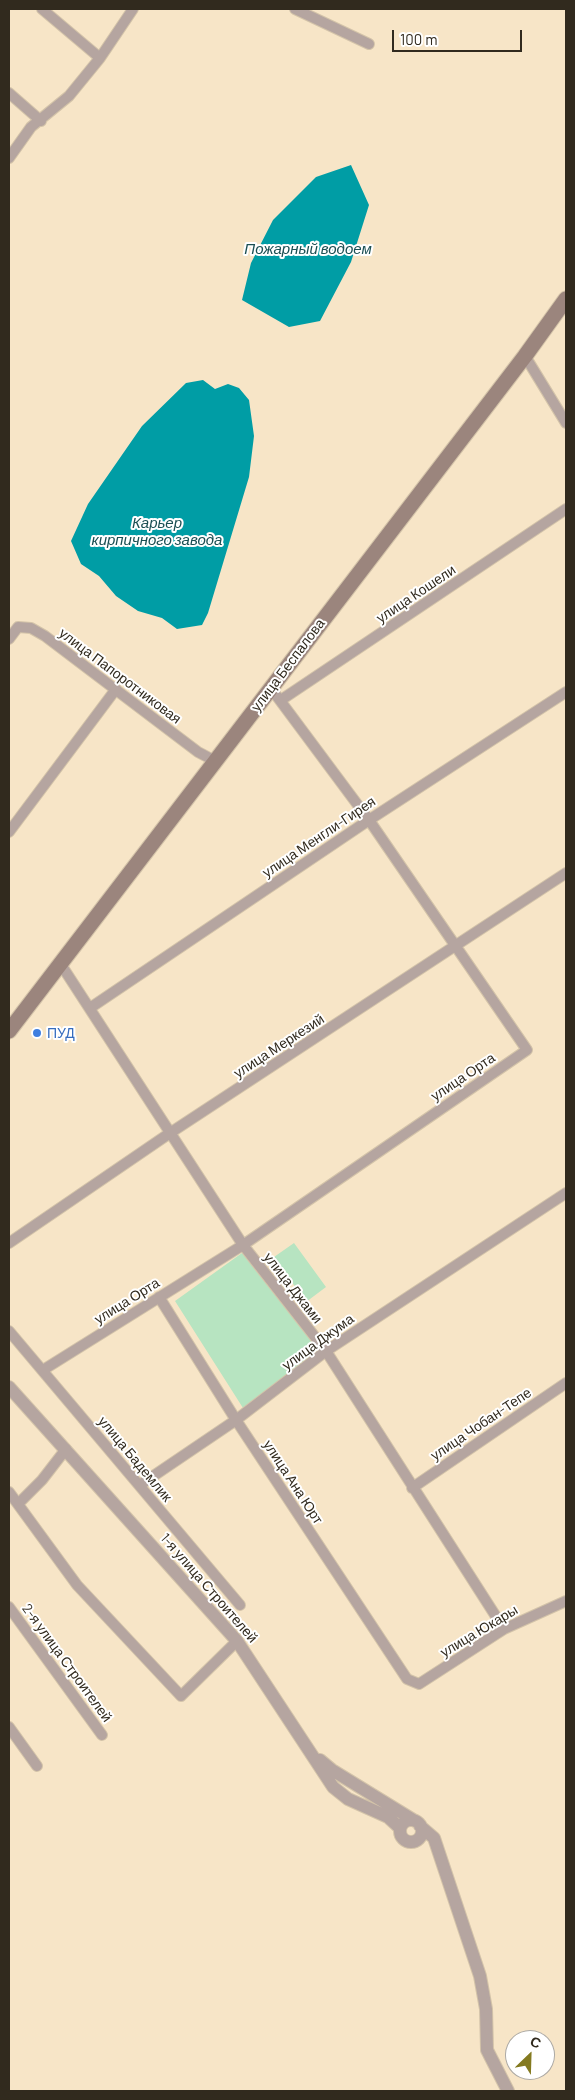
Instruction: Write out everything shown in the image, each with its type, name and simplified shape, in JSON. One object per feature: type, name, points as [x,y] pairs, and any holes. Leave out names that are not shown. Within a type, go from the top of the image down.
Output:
[{"type":"main road","name":"улица Беспалова","points":[[9,1031],[270,687],[525,356],[566,299]]},
{"type":"street","points":[[42,9],[100,58]]},
{"type":"street","points":[[9,158],[31,127],[41,121],[69,96],[100,58],[133,9]]},
{"type":"street","points":[[295,9],[369,44]]},
{"type":"street","points":[[9,93],[41,121]]},
{"type":"street","points":[[525,356],[566,423]]},
{"type":"street","name":"улица Кошели","points":[[281,700],[566,509]]},
{"type":"street","name":"улица Папоротниковая","points":[[9,639],[18,627],[31,628],[45,636],[198,752],[215,761]]},
{"type":"street","name":"улица Орта","points":[[43,1370],[243,1246],[528,1050],[369,820],[270,687]]},
{"type":"street","points":[[9,832],[116,689]]},
{"type":"street","name":"улица Менгли-Гирея","points":[[90,1008],[369,820],[566,692]]},
{"type":"street","name":"улица Меркезий","points":[[9,1243],[170,1133],[566,874]]},
{"type":"street","name":"улица Джами","points":[[60,963],[243,1246],[326,1351],[504,1630]]},
{"type":"street","name":"улица Джума","points":[[140,1486],[236,1420],[326,1351],[566,1193]]},
{"type":"street","name":"улица Ана Юрт","points":[[159,1298],[236,1420],[407,1679]]},
{"type":"street","name":"улица Бадемлик","points":[[9,1331],[240,1605]]},
{"type":"street","name":"улица Чобан-Тепе","points":[[412,1488],[566,1383]]},
{"type":"street","name":"1-я улица Строителей","points":[[9,1387],[237,1641],[333,1787],[348,1799],[388,1817],[400,1828]]},
{"type":"street","points":[[18,1504],[42,1480],[66,1450]]},
{"type":"street","points":[[9,1492],[77,1585],[181,1696],[237,1641]]},
{"type":"street","name":"улица Юкары","points":[[407,1679],[419,1684],[504,1630],[566,1601]]},
{"type":"street","name":"2-я улица Строителей","points":[[9,1607],[102,1734]]},
{"type":"street","points":[[9,1727],[37,1766]]},
{"type":"street","points":[[300,1738],[332,1770],[418,1823],[434,1838],[480,1976],[486,2009],[487,2050],[508,2091]]},
{"type":"street","points":[[418,1823],[404,1822],[400,1828],[403,1839],[413,1842],[434,1838]]},
{"type":"street","points":[[413,1842],[420,1836],[418,1823]]},
{"type":"green space","points":[[294,1243],[326,1287],[306,1302],[274,1257]]},
{"type":"green space","points":[[242,1253],[312,1342],[311,1359],[243,1408],[175,1301]]},
{"type":"water","name":"Пожарный водоем","points":[[351,165],[369,205],[351,262],[320,321],[289,327],[242,300],[251,263],[273,220],[316,177]]},
{"type":"water","name":"Карьер кирпичного завода","points":[[203,380],[215,389],[228,384],[239,388],[249,400],[254,436],[249,477],[208,613],[202,625],[177,629],[162,618],[138,611],[116,596],[99,576],[81,564],[71,541],[88,504],[142,426],[186,383]]},
{"type":"place","name":"ПУД","points":[[37,1033]]}]
